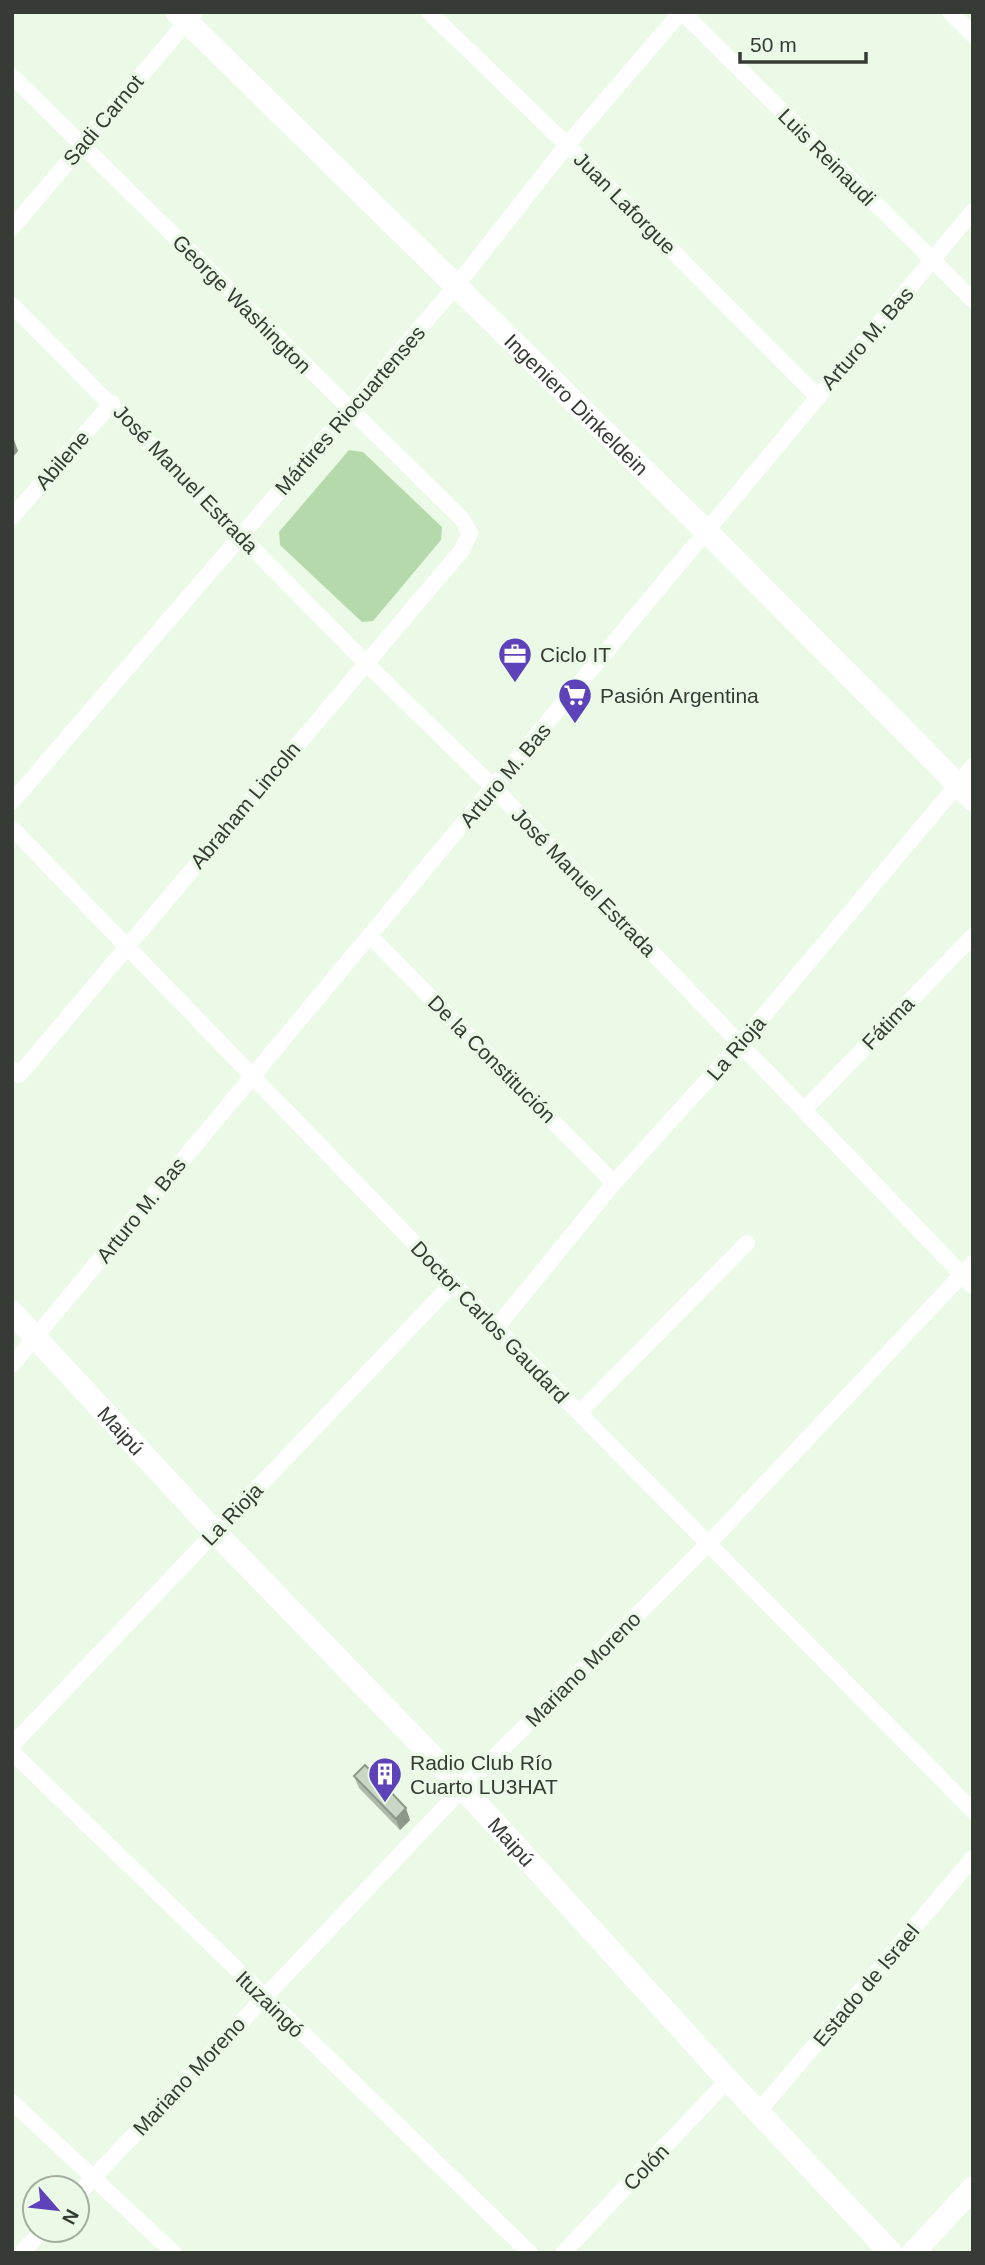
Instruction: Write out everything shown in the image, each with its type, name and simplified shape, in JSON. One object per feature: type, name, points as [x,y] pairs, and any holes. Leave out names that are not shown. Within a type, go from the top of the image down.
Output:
[{"type":"main road","name":"Ingeniero Dinkeldein","points":[[186,15],[456,286],[707,532],[965,793]]},
{"type":"main road","name":"Maipú","points":[[12,1311],[215,1532],[463,1788],[728,2080],[891,2253]]},
{"type":"main road","points":[[912,2253],[973,2188]]},
{"type":"street","name":"Juan Laforgue","points":[[429,12],[567,145],[817,396]]},
{"type":"street","name":"Mártires Riocuartenses","points":[[12,802],[351,410],[456,286],[567,145],[682,12]]},
{"type":"street","name":"Luis Reinaudi","points":[[682,12],[973,300]]},
{"type":"street","points":[[950,12],[973,34]]},
{"type":"street","name":"Sadi Carnot","points":[[12,228],[186,15]]},
{"type":"street","name":"George Washington","points":[[12,76],[461,519],[470,533]]},
{"type":"street","name":"Arturo M. Bas","points":[[12,1365],[973,211]]},
{"type":"street","name":"José Manuel Estrada","points":[[12,305],[112,403],[366,663],[494,788],[739,1045],[969,1275]]},
{"type":"street","name":"Abilene","points":[[12,517],[112,403]]},
{"type":"street","name":"Abraham Lincoln","points":[[15,1072],[462,550],[470,533]]},
{"type":"street","name":"La Rioja","points":[[496,1328],[614,1183],[965,793],[973,766]]},
{"type":"street","name":"Doctor Carlos Gaudard","points":[[12,828],[250,1077],[973,1811]]},
{"type":"street","name":"De la Constitución","points":[[370,936],[614,1183]]},
{"type":"street","name":"Fátima","points":[[804,1110],[973,936]]},
{"type":"street","points":[[579,1413],[747,1242]]},
{"type":"street","name":"Mariano Moreno","points":[[91,2181],[463,1788],[709,1544],[969,1275]]},
{"type":"street","name":"La Rioja","points":[[12,1745],[453,1283]]},
{"type":"street","name":"Ituzaingó","points":[[12,1752],[263,1998],[530,2253]]},
{"type":"street","name":"Estado de Israel","points":[[758,2112],[973,1858]]},
{"type":"street","name":"Colón","points":[[563,2253],[728,2080]]},
{"type":"street","points":[[12,2102],[173,2253]]},
{"type":"green space","points":[[349,450],[363,452],[442,527],[441,540],[373,621],[362,622],[280,545],[279,532]]},
{"type":"building","points":[[365,1765],[406,1808],[396,1819],[354,1776]]},
{"type":"place","name":"Ciclo IT","points":[[515,684]]},
{"type":"place","name":"Pasión Argentina","points":[[575,725]]},
{"type":"place","name":"Radio Club Río Cuarto LU3HAT","points":[[385,1804]]}]
